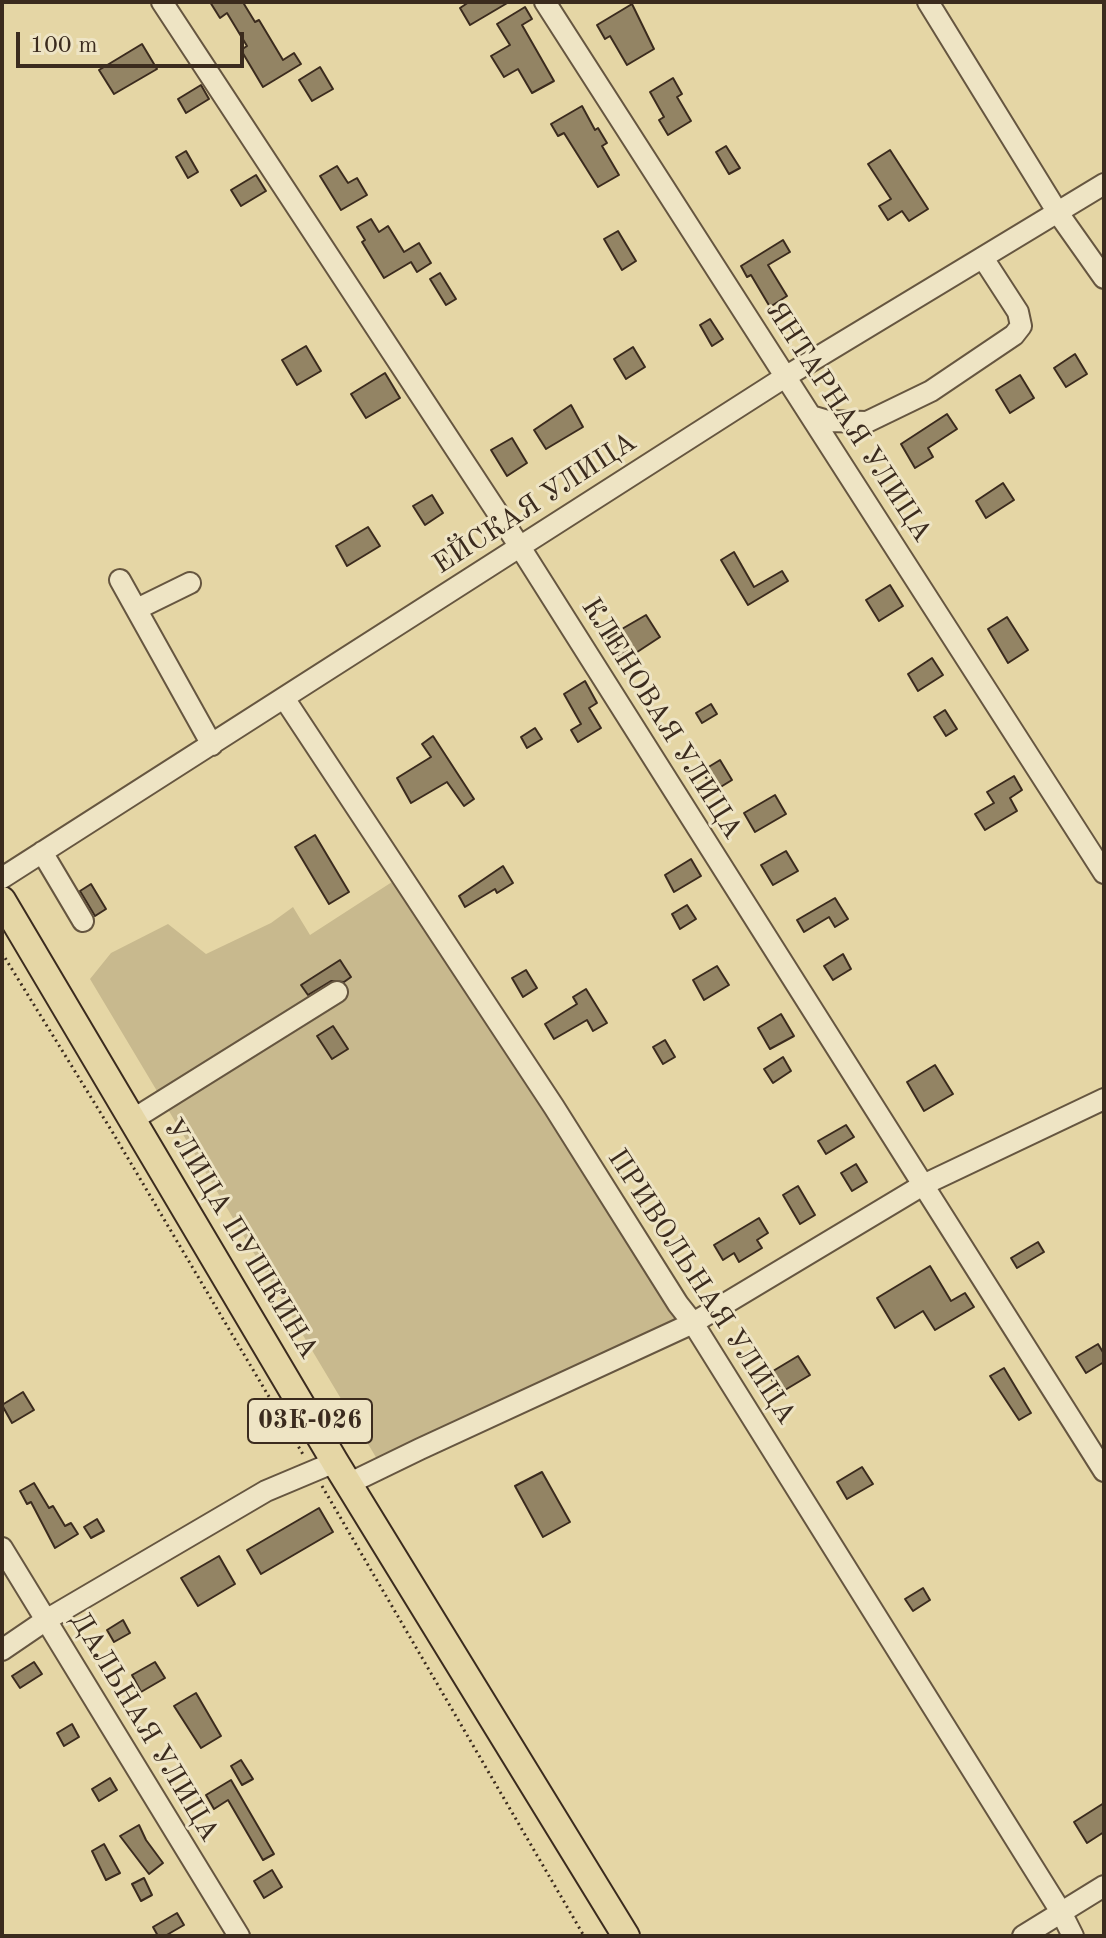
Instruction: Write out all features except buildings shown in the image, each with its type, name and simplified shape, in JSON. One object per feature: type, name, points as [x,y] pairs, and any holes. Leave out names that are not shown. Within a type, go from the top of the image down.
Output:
[{"type":"main road","name":"УЛИЦА ПУШКИНА","points":[[2,900],[132,1120],[332,1473],[626,1936]]},
{"type":"street","name":"КЛЕНОВАЯ УЛИЦА","points":[[162,2],[520,547],[1104,1471]]},
{"type":"street","name":"ЯНТАРНАЯ УЛИЦА","points":[[545,2],[1104,873]]},
{"type":"street","points":[[928,2],[1058,213],[1104,278]]},
{"type":"street","name":"ЕЙСКАЯ УЛИЦА","points":[[2,878],[785,377],[1104,184]]},
{"type":"street","points":[[811,416],[847,423],[867,422],[931,391],[1014,335],[1021,326],[1018,312],[983,258]]},
{"type":"street","points":[[120,580],[212,745]]},
{"type":"street","points":[[137,609],[190,583]]},
{"type":"street","name":"ПРИВОЛЬНАЯ УЛИЦА","points":[[284,698],[693,1323],[1061,1912],[1073,1936]]},
{"type":"street","points":[[42,852],[83,921]]},
{"type":"street","points":[[132,1120],[337,992]]},
{"type":"street","points":[[2,1650],[46,1620],[266,1491],[420,1449],[693,1323],[923,1185],[1104,1099]]},
{"type":"street","name":"ДАЛЬНАЯ УЛИЦА","points":[[2,1548],[239,1936]]},
{"type":"street","points":[[1023,1936],[1104,1886]]},
{"type":"path","points":[[2,953],[113,1133],[332,1473],[584,1936]]},
{"type":"shaded area","points":[[392,882],[678,1317],[676,1325],[377,1459],[90,979],[111,953],[168,924],[206,954],[271,923],[293,907],[310,935]]}]
